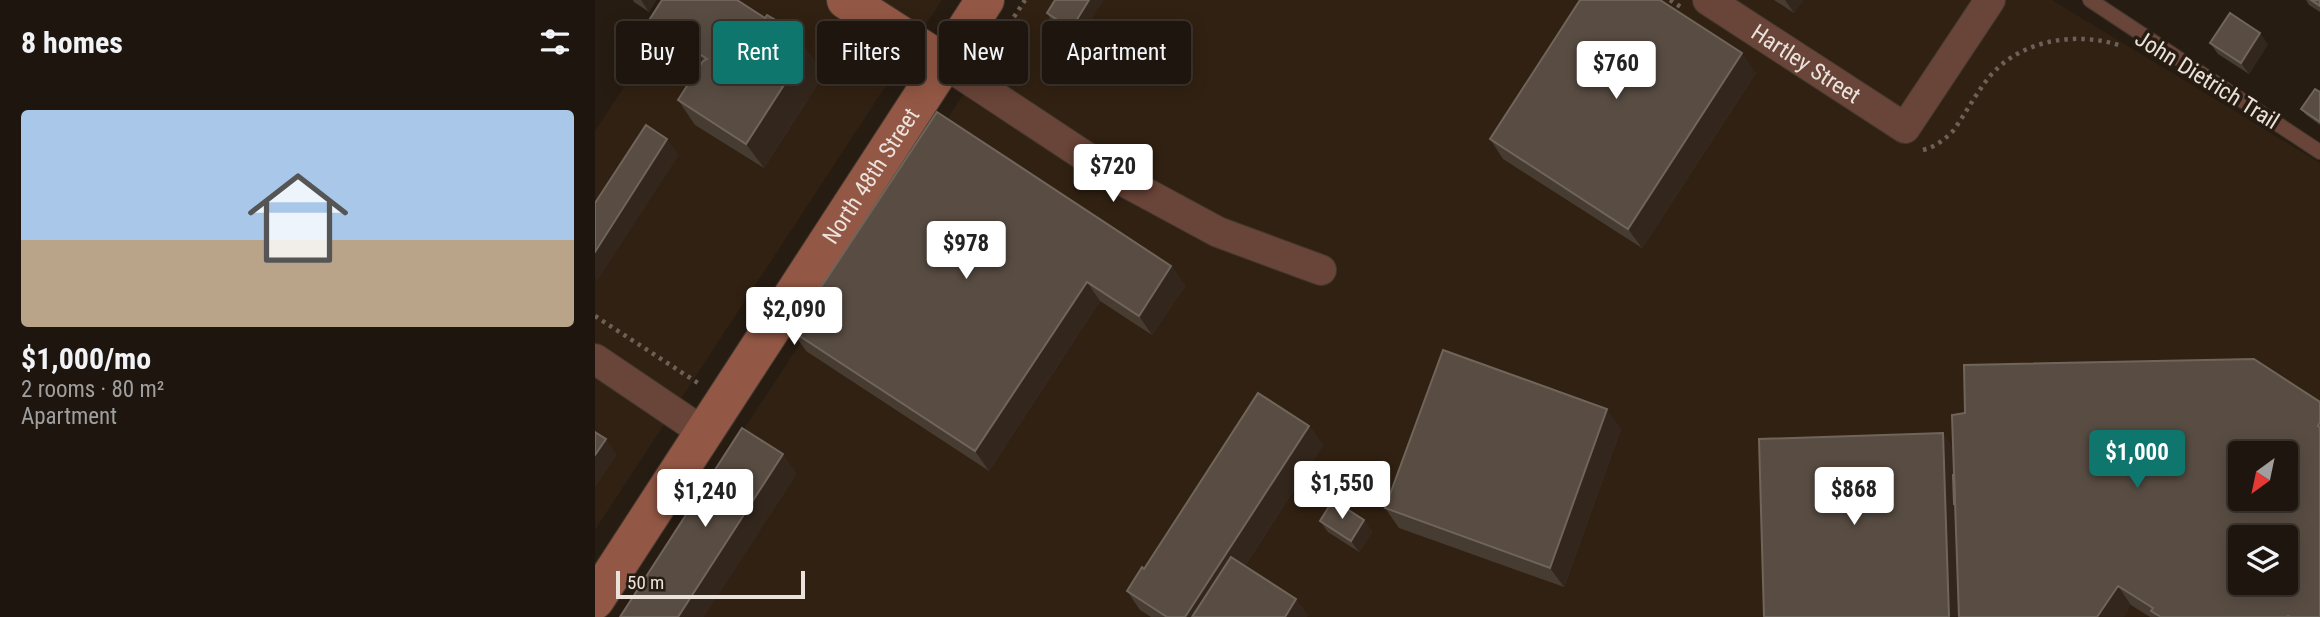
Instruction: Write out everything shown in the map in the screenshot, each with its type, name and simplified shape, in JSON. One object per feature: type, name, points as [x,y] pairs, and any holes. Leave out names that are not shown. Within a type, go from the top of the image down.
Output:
[{"type":"main road","points":[[845,0],[939,60]]},
{"type":"main road","name":"North 48th Street","points":[[971,21],[985,0]]},
{"type":"main road","name":"North 48th Street","points":[[595,600],[939,71]]},
{"type":"street","name":"Hartley Street","points":[[1709,0],[1905,128],[1990,0]]},
{"type":"street","points":[[975,84],[1129,184],[1218,232],[1321,270]]},
{"type":"street","points":[[595,359],[703,432]]},
{"type":"lane","points":[[2091,0],[2320,152]]},
{"type":"path","name":"John Dietrich Trail","points":[[1992,73],[2010,58],[2027,49],[2058,40],[2094,39],[2125,47]]},
{"type":"shaded area","points":[[681,0],[942,0],[925,26],[925,21],[817,21],[817,84],[887,84],[595,530],[595,131],[626,84],[699,84],[699,21],[667,21]]},
{"type":"shaded area","points":[[1025,0],[2052,0],[2320,163],[2320,617],[621,617],[970,84],[1028,84],[1028,21],[1011,21]]},
{"type":"building","points":[[662,0],[737,0],[765,18],[767,15],[777,21],[713,21],[713,84],[785,84],[746,144],[678,100],[688,84],[699,84],[699,67],[707,59],[699,54],[699,21],[649,21]]},
{"type":"building","points":[[1055,0],[1089,0],[1076,21],[1059,21],[1047,13]]},
{"type":"building","points":[[1580,0],[1660,0],[1742,53],[1628,229],[1490,139]]},
{"type":"building","points":[[2230,13],[2260,33],[2241,63],[2210,43]]},
{"type":"building","points":[[2315,89],[2320,92],[2320,122],[2301,109]]},
{"type":"building","points":[[937,112],[1171,266],[1139,316],[1087,282],[975,451],[792,331]]},
{"type":"building","points":[[646,125],[667,139],[595,252],[595,203]]},
{"type":"building","points":[[1443,350],[1607,409],[1550,568],[1385,508]]},
{"type":"building","points":[[2254,359],[2320,402],[2320,617],[2161,617],[2151,611],[2153,608],[2118,586],[2097,617],[1959,617],[1952,415],[1965,413],[1964,365]]},
{"type":"building","points":[[1258,393],[1309,426],[1185,617],[1167,617],[1127,591]]},
{"type":"building","points":[[742,428],[783,454],[678,617],[620,617]]},
{"type":"building","points":[[595,432],[606,439],[595,455]]},
{"type":"building","points":[[1943,433],[1949,617],[1764,617],[1759,439]]},
{"type":"building","points":[[1333,500],[1364,520],[1351,541],[1320,521]]},
{"type":"building","points":[[1231,557],[1296,599],[1285,617],[1192,617]]}]
